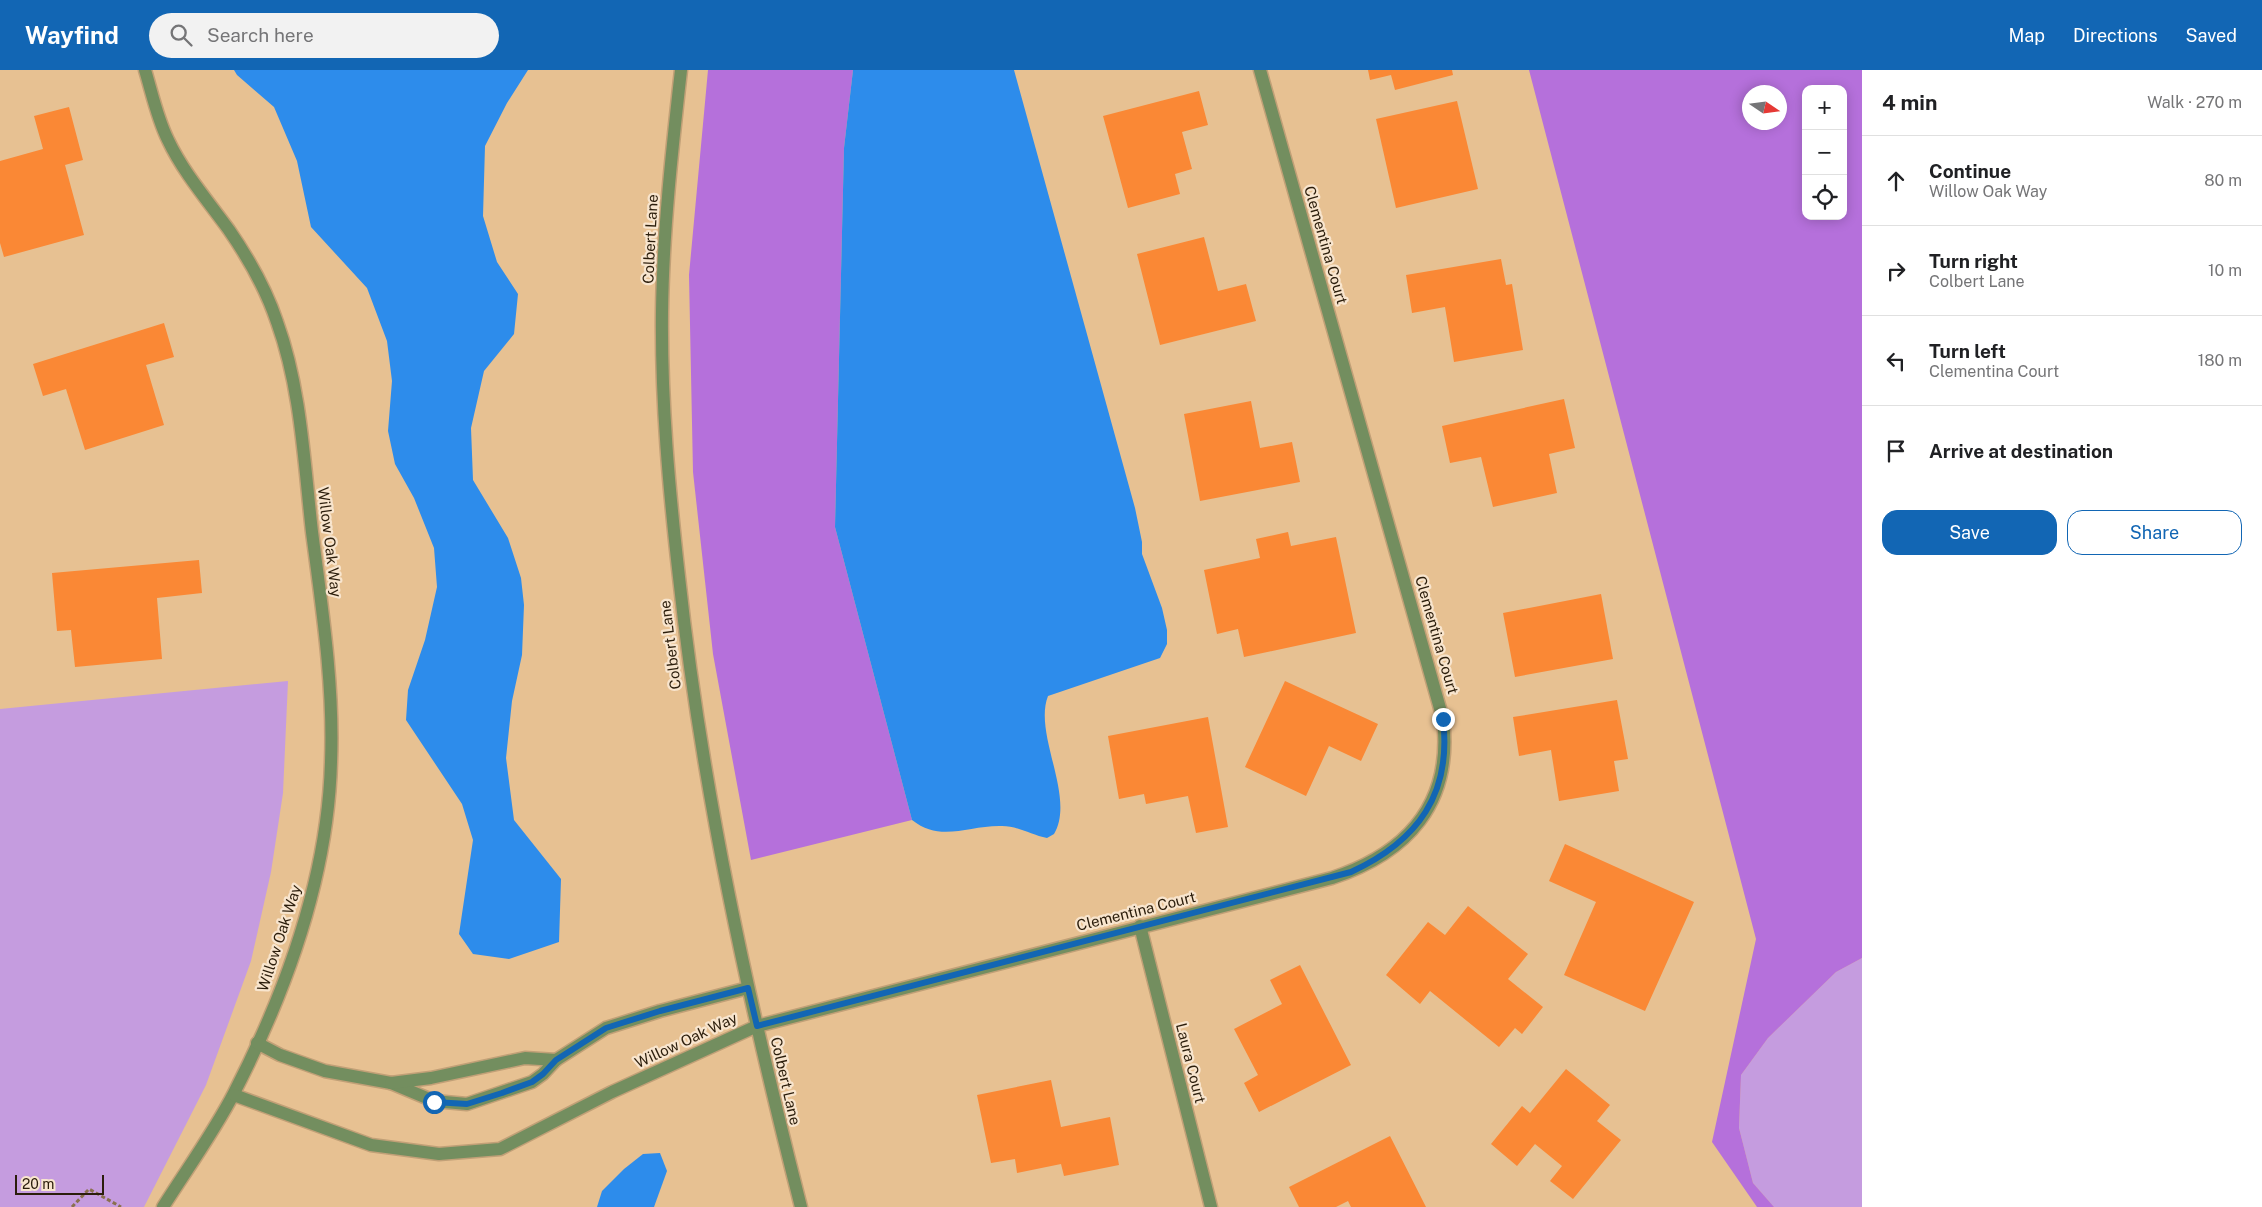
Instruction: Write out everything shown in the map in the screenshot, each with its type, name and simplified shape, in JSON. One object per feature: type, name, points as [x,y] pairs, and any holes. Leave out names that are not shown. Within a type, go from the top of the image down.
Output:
[{"type":"street","name":"Willow Oak Way","points":[[146,70],[154,104],[167,139],[180,162],[250,261],[278,323],[290,364],[328,657],[331,763],[327,815],[319,858],[304,923],[286,976],[234,1095],[164,1207]]},
{"type":"street","name":"Colbert Lane","points":[[681,70],[664,258],[662,338],[665,436],[687,655],[697,725],[748,988],[800,1207]]},
{"type":"street","name":"Clementina Court","points":[[757,1026],[1332,878],[1370,863],[1398,845],[1423,815],[1434,795],[1445,759],[1443,719],[1438,697],[1260,70]]},
{"type":"street","name":"Laura Court","points":[[1140,926],[1211,1207]]},
{"type":"street","name":"Willow Oak Way","points":[[257,1043],[280,1055],[325,1071],[391,1083],[434,1102],[467,1104],[532,1082],[543,1074],[556,1060],[606,1028],[699,1000],[748,988]]},
{"type":"street","name":"Willow Oak Way","points":[[234,1095],[371,1145],[439,1154],[500,1149],[612,1092],[757,1026]]},
{"type":"street","name":"Willow Oak Way","points":[[391,1083],[430,1078],[525,1058],[556,1060]]},
{"type":"path","points":[[72,1207],[89,1189],[121,1207]]},
{"type":"shaded area","points":[[708,70],[853,70],[844,148],[835,527],[912,820],[751,860],[713,654],[693,472],[689,275]]},
{"type":"shaded area","points":[[1529,70],[1862,70],[1862,958],[1836,972],[1768,1038],[1741,1075],[1739,1128],[1753,1183],[1774,1207],[1757,1207],[1712,1142],[1756,939]]},
{"type":"shaded area","points":[[288,681],[283,793],[271,872],[251,961],[206,1085],[144,1207],[0,1207],[0,709]]},
{"type":"shaded area","points":[[1862,958],[1862,1207],[1774,1207],[1753,1183],[1739,1128],[1741,1075],[1768,1038],[1836,972]]},
{"type":"water","points":[[234,70],[528,70],[507,103],[485,146],[483,216],[497,262],[518,294],[514,334],[484,371],[471,428],[473,480],[508,538],[521,578],[524,605],[522,655],[512,701],[506,758],[514,820],[561,879],[559,942],[509,959],[473,954],[459,934],[473,840],[462,804],[406,720],[408,690],[425,640],[437,587],[434,548],[414,498],[395,464],[388,431],[392,381],[387,341],[367,288],[311,227],[297,161],[274,107],[237,75]]},
{"type":"water","points":[[853,70],[1014,70],[1135,508],[1142,542],[1142,554],[1162,608],[1167,630],[1167,644],[1160,658],[1048,696],[1045,711],[1046,728],[1060,802],[1059,819],[1054,834],[1047,838],[1014,827],[1002,826],[944,832],[923,827],[912,820],[835,527],[844,148]]},
{"type":"water","points":[[660,1153],[667,1171],[654,1207],[597,1207],[602,1191],[624,1169],[643,1154]]},
{"type":"building","points":[[1368,70],[1452,70],[1453,75],[1395,90],[1391,75],[1370,80]]},
{"type":"building","points":[[1199,91],[1208,125],[1182,132],[1192,169],[1175,174],[1180,194],[1128,208],[1103,116]]},
{"type":"building","points":[[1457,101],[1478,189],[1396,208],[1376,119]]},
{"type":"building","points":[[69,107],[83,160],[65,165],[84,235],[4,257],[0,243],[0,161],[43,149],[34,116]]},
{"type":"building","points":[[1204,237],[1218,291],[1246,284],[1256,321],[1160,345],[1137,254]]},
{"type":"building","points":[[1501,259],[1506,285],[1512,284],[1523,350],[1454,362],[1445,307],[1412,313],[1406,275]]},
{"type":"building","points":[[164,323],[174,357],[146,365],[164,425],[85,450],[66,389],[43,396],[33,364]]},
{"type":"building","points":[[1564,399],[1575,448],[1549,454],[1557,493],[1493,507],[1481,457],[1450,463],[1442,426]]},
{"type":"building","points":[[1251,401],[1260,448],[1292,442],[1300,482],[1200,501],[1184,414]]},
{"type":"building","points":[[1288,532],[1291,546],[1336,537],[1356,633],[1244,657],[1238,629],[1217,634],[1204,570],[1260,558],[1256,539]]},
{"type":"building","points":[[199,560],[202,593],[157,598],[162,659],[75,667],[71,630],[57,631],[52,573]]},
{"type":"building","points":[[1601,594],[1613,659],[1515,677],[1503,613]]},
{"type":"building","points":[[1285,681],[1378,724],[1361,761],[1329,746],[1306,796],[1245,767]]},
{"type":"building","points":[[1617,700],[1628,759],[1614,761],[1619,791],[1559,801],[1551,750],[1519,756],[1513,717]]},
{"type":"building","points":[[1208,717],[1228,827],[1196,833],[1188,796],[1146,804],[1144,794],[1119,799],[1108,736]]},
{"type":"building","points":[[1565,844],[1694,902],[1645,1011],[1564,975],[1596,902],[1549,881]]},
{"type":"building","points":[[1468,906],[1528,954],[1508,979],[1543,1007],[1522,1034],[1515,1028],[1499,1047],[1430,991],[1420,1004],[1386,975],[1428,922],[1445,935]]},
{"type":"building","points":[[1300,965],[1351,1065],[1259,1112],[1244,1083],[1258,1075],[1234,1029],[1282,1004],[1270,980]]},
{"type":"building","points":[[1566,1069],[1610,1105],[1597,1121],[1621,1140],[1573,1199],[1550,1181],[1562,1166],[1535,1144],[1517,1166],[1491,1144],[1522,1106],[1530,1113]]},
{"type":"building","points":[[1051,1080],[1061,1127],[1110,1117],[1119,1165],[1064,1176],[1061,1164],[1017,1173],[1015,1159],[991,1163],[977,1095]]},
{"type":"building","points":[[1390,1136],[1426,1207],[1351,1207],[1348,1201],[1336,1207],[1299,1207],[1289,1187]]},
{"type":"route","points":[[434,1102],[467,1104],[532,1082],[543,1074],[556,1060],[606,1028],[699,1000],[748,988],[757,1026],[1351,872],[1384,855],[1398,845],[1423,815],[1441,778],[1445,759],[1446,741],[1443,719]]}]
